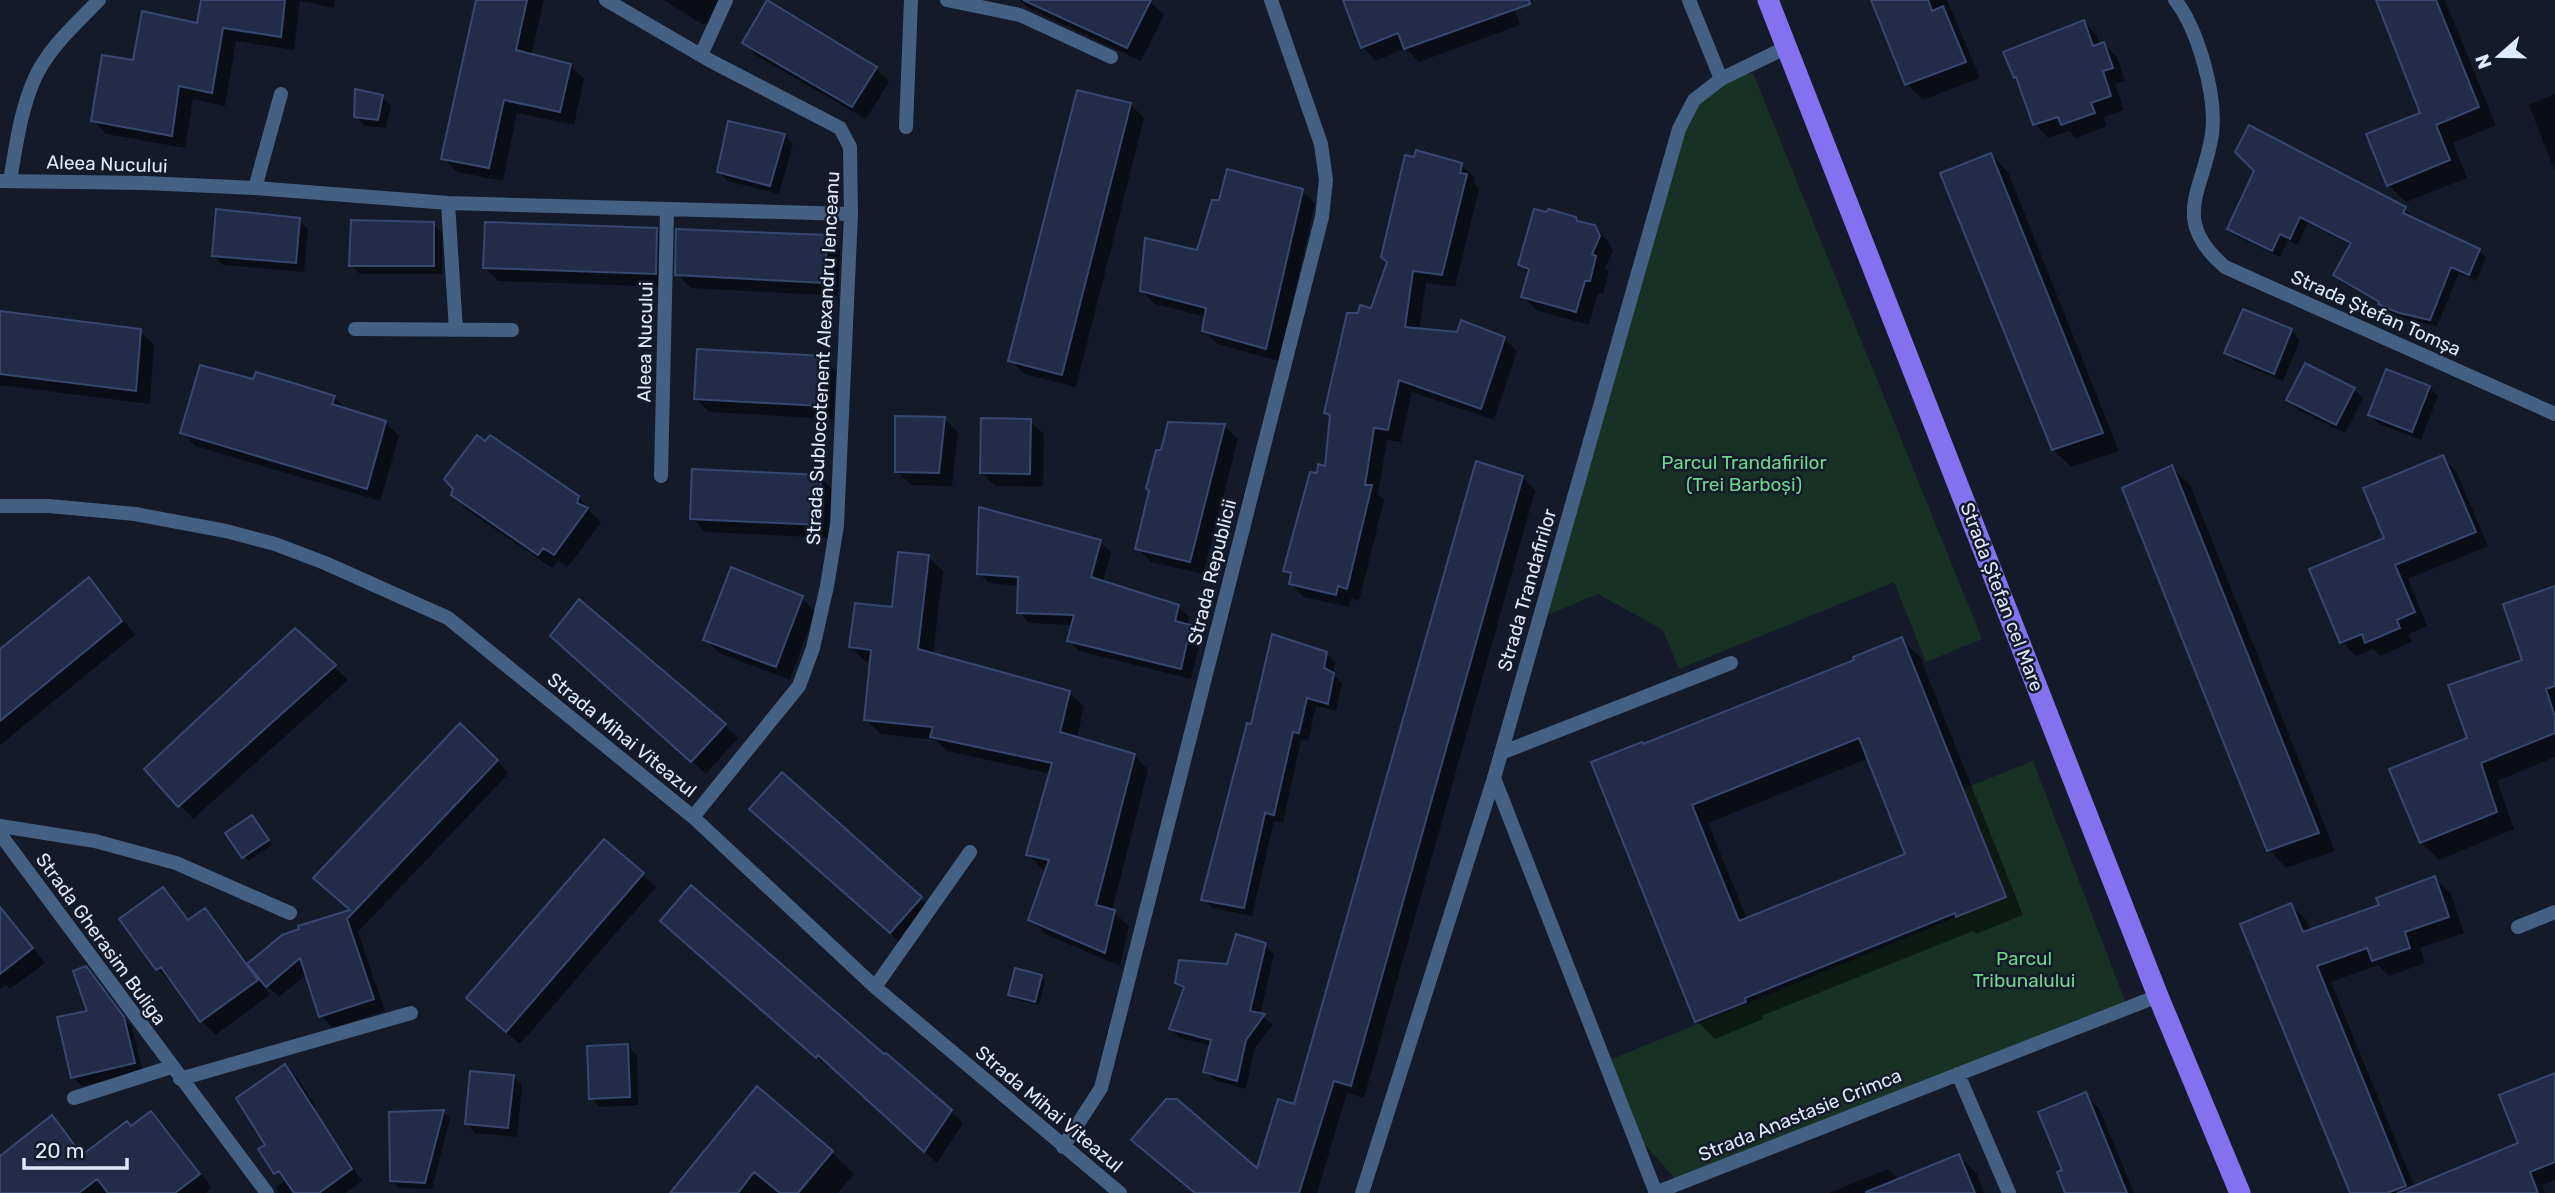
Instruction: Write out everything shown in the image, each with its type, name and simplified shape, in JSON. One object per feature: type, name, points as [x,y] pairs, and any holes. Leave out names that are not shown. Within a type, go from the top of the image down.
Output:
[{"type":"main road","name":"Strada Ștefan cel Mare","points":[[1769,0],[2158,996],[2240,1193]]},
{"type":"street","points":[[5,181],[21,115],[34,78],[56,45],[99,0]]},
{"type":"street","name":"Strada Sublocotenent Alexandru Ienceanu","points":[[606,0],[701,55],[840,128],[850,147],[851,214],[837,525],[813,648],[799,686],[693,817]]},
{"type":"street","points":[[701,55],[726,0]]},
{"type":"street","points":[[906,127],[911,0]]},
{"type":"street","points":[[947,0],[1020,15],[1111,57]]},
{"type":"street","name":"Strada Republicii","points":[[1063,1147],[1101,1088],[1322,217],[1326,180],[1321,144],[1271,0]]},
{"type":"street","points":[[1689,0],[1721,79]]},
{"type":"street","name":"Strada Ștefan Tomșa","points":[[2175,0],[2190,23],[2202,55],[2210,96],[2212,133],[2193,208],[2196,229],[2209,253],[2225,267],[2555,414]]},
{"type":"street","name":"Strada Trandafirilor","points":[[1362,1193],[1494,778],[1679,129],[1693,100],[1721,79],[1787,47]]},
{"type":"street","points":[[255,188],[281,94]]},
{"type":"street","name":"Aleea Nucului","points":[[5,181],[255,188],[447,203],[851,214]]},
{"type":"street","points":[[447,203],[456,330]]},
{"type":"street","name":"Aleea Nucului","points":[[661,475],[667,210]]},
{"type":"street","points":[[355,329],[512,330]]},
{"type":"street","name":"Strada Mihai Viteazul","points":[[0,506],[49,506],[135,514],[226,531],[275,544],[325,563],[448,618],[693,817],[875,987],[1120,1193]]},
{"type":"street","points":[[1501,753],[1731,663]]},
{"type":"street","points":[[1494,778],[1656,1193]]},
{"type":"street","name":"Strada Gherasim Buliga","points":[[0,826],[94,841],[176,863],[290,913]]},
{"type":"street","name":"Strada Gherasim Buliga","points":[[0,834],[267,1193]]},
{"type":"street","points":[[875,987],[970,852]]},
{"type":"street","points":[[2518,927],[2555,912]]},
{"type":"street","name":"Strada Anastasie Crimca","points":[[1656,1193],[2158,996]]},
{"type":"street","points":[[180,1079],[411,1013]]},
{"type":"street","points":[[74,1098],[171,1067]]},
{"type":"street","points":[[1958,1074],[2009,1193]]},
{"type":"green space","name":"Parcul Trandafirilor (Trei Barboși)","points":[[1753,73],[1982,639],[1926,662],[1894,582],[1679,669],[1663,630],[1598,594],[1540,618],[1679,129],[1721,79]]},
{"type":"green space","name":"Parcul Tribunalului","points":[[2033,761],[2127,1006],[1678,1182],[1632,1130],[1605,1062],[2006,897],[1963,789]]},
{"type":"building","points":[[201,0],[285,0],[281,37],[223,28],[212,93],[179,86],[172,136],[91,121],[102,55],[133,60],[142,11],[197,23]]},
{"type":"building","points":[[476,0],[527,0],[516,50],[571,64],[560,112],[504,100],[489,168],[441,159]]},
{"type":"building","points":[[767,0],[877,67],[852,107],[742,43]]},
{"type":"building","points":[[1023,0],[1151,0],[1127,48]]},
{"type":"building","points":[[1343,0],[1529,0],[1530,4],[1404,49],[1398,33],[1361,48]]},
{"type":"building","points":[[1871,0],[1928,0],[1932,11],[1943,6],[1966,62],[1905,85]]},
{"type":"building","points":[[2376,0],[2436,0],[2479,107],[2436,125],[2450,160],[2387,186],[2366,134],[2420,113]]},
{"type":"building","points":[[2084,20],[2093,46],[2104,42],[2113,68],[2103,71],[2111,96],[2091,103],[2095,113],[2061,125],[2058,117],[2033,125],[2016,77],[2014,78],[2003,52]]},
{"type":"building","points":[[355,89],[383,95],[378,120],[354,117]]},
{"type":"building","points":[[1077,90],[1131,103],[1062,375],[1008,361]]},
{"type":"building","points":[[728,121],[785,134],[770,186],[717,172]]},
{"type":"building","points":[[2249,125],[2406,207],[2403,213],[2480,249],[2469,275],[2451,267],[2430,320],[2399,313],[2378,304],[2379,302],[2333,275],[2351,243],[2300,217],[2290,239],[2280,234],[2272,251],[2227,229],[2254,171],[2235,152]]},
{"type":"building","points":[[1416,150],[1462,163],[1460,173],[1467,174],[1442,275],[1413,271],[1405,327],[1457,332],[1461,320],[1505,337],[1481,409],[1399,380],[1388,430],[1374,428],[1365,485],[1372,485],[1347,589],[1338,586],[1336,595],[1289,584],[1291,573],[1283,571],[1310,472],[1317,473],[1318,464],[1325,466],[1330,415],[1324,413],[1347,313],[1358,313],[1360,305],[1371,308],[1387,262],[1381,257],[1405,155],[1414,157]]},
{"type":"building","points":[[1991,153],[2103,433],[2052,450],[1940,173]]},
{"type":"building","points":[[1227,169],[1303,189],[1266,349],[1202,331],[1206,308],[1140,291],[1145,238],[1197,250],[1212,200],[1219,200]]},
{"type":"building","points":[[216,209],[300,218],[296,263],[212,256]]},
{"type":"building","points":[[1534,209],[1546,212],[1549,209],[1576,217],[1577,221],[1595,225],[1600,236],[1592,254],[1596,256],[1590,281],[1585,281],[1576,312],[1521,297],[1529,269],[1518,265]]},
{"type":"building","points":[[351,220],[434,222],[434,266],[349,266]]},
{"type":"building","points":[[485,222],[657,228],[656,274],[483,268]]},
{"type":"building","points":[[676,229],[827,235],[825,283],[675,275]]},
{"type":"building","points":[[2243,309],[2292,329],[2274,374],[2224,353]]},
{"type":"building","points":[[0,311],[141,329],[136,391],[0,374]]},
{"type":"building","points":[[697,349],[823,356],[820,406],[694,399]]},
{"type":"building","points":[[2305,363],[2355,388],[2336,425],[2286,400]]},
{"type":"building","points":[[200,365],[253,379],[256,372],[290,382],[335,396],[332,404],[386,421],[367,489],[180,433]]},
{"type":"building","points":[[2386,369],[2430,386],[2412,432],[2368,415]]},
{"type":"building","points":[[895,416],[945,417],[939,473],[895,472]]},
{"type":"building","points":[[981,418],[1031,419],[1030,474],[980,473]]},
{"type":"building","points":[[1168,422],[1225,424],[1190,562],[1135,549],[1149,491],[1146,488],[1156,450],[1161,450]]},
{"type":"building","points":[[477,435],[485,441],[490,435],[579,496],[577,503],[588,508],[554,555],[543,548],[538,555],[451,495],[453,489],[444,479]]},
{"type":"building","points":[[2443,455],[2476,532],[2395,565],[2415,612],[2397,620],[2400,628],[2365,643],[2362,634],[2340,643],[2309,569],[2384,538],[2363,488]]},
{"type":"building","points":[[1476,461],[1523,476],[1351,1086],[1334,1081],[1299,1193],[1195,1193],[1131,1140],[1166,1099],[1177,1099],[1257,1168],[1278,1099],[1294,1104]]},
{"type":"building","points":[[2172,465],[2319,833],[2267,851],[2122,488]]},
{"type":"building","points":[[692,469],[821,475],[820,525],[690,519]]},
{"type":"building","points":[[979,507],[1101,540],[1091,577],[1179,605],[1175,621],[1191,625],[1181,669],[1067,641],[1074,615],[1017,613],[1018,577],[977,574]]},
{"type":"building","points":[[898,552],[929,555],[918,649],[1070,691],[1060,732],[1135,754],[1096,905],[1115,910],[1105,953],[1028,920],[1049,860],[1026,855],[1052,763],[930,737],[933,727],[864,720],[871,650],[849,647],[855,603],[892,607]]},
{"type":"building","points":[[731,567],[803,596],[776,667],[703,640]]},
{"type":"building","points":[[89,577],[122,621],[0,721],[0,649]]},
{"type":"building","points":[[2555,586],[2555,686],[2546,689],[2555,717],[2555,733],[2481,763],[2497,812],[2420,843],[2389,769],[2467,738],[2448,685],[2522,660],[2503,604]]},
{"type":"building","points":[[579,599],[726,724],[691,762],[550,636]]},
{"type":"building","points":[[295,628],[336,665],[178,807],[144,769]]},
{"type":"building","points":[[1272,634],[1327,652],[1324,668],[1334,673],[1328,704],[1307,698],[1299,733],[1293,732],[1274,815],[1265,813],[1244,908],[1201,900],[1247,723],[1251,724]]},
{"type":"building","points":[[1902,637],[2006,897],[1956,917],[1955,913],[1745,998],[1746,1002],[1695,1022],[1591,762],[1854,660],[1853,657]],"holes":[[[1859,738],[1905,854],[1739,921],[1692,805]]]},
{"type":"building","points":[[460,723],[498,760],[347,919],[374,999],[319,1017],[300,958],[266,987],[247,964],[282,935],[299,929],[298,926],[350,910],[313,878]]},
{"type":"building","points":[[782,772],[922,897],[890,933],[749,809]]},
{"type":"building","points":[[252,815],[269,840],[242,858],[225,833]]},
{"type":"building","points":[[604,839],[644,873],[506,1032],[466,998]]},
{"type":"building","points":[[2435,876],[2449,917],[2405,932],[2410,948],[2372,961],[2367,948],[2317,966],[2406,1186],[2387,1193],[2350,1193],[2240,924],[2291,903],[2303,932],[2379,905],[2376,898]]},
{"type":"building","points":[[691,885],[952,1110],[924,1152],[818,1055],[816,1058],[660,921]]},
{"type":"building","points":[[163,887],[188,920],[205,908],[258,980],[200,1022],[161,967],[156,970],[119,919]]},
{"type":"building","points":[[0,907],[33,948],[0,974]]},
{"type":"building","points":[[1236,934],[1266,943],[1250,1011],[1265,1014],[1246,1040],[1237,1081],[1203,1072],[1211,1040],[1169,1029],[1184,987],[1175,983],[1179,960],[1227,964]]},
{"type":"building","points":[[86,966],[124,1017],[135,1063],[71,1078],[57,1017],[87,1011],[73,971]]},
{"type":"building","points":[[1015,968],[1042,975],[1035,1002],[1008,995]]},
{"type":"building","points":[[628,1044],[630,1097],[589,1099],[587,1046]]},
{"type":"building","points":[[285,1064],[352,1169],[319,1193],[294,1193],[279,1171],[274,1174],[258,1149],[265,1145],[236,1098]]},
{"type":"building","points":[[470,1071],[514,1075],[508,1128],[465,1124]]},
{"type":"building","points":[[2555,1073],[2555,1162],[2530,1172],[2538,1193],[2397,1193],[2518,1143],[2499,1095]]},
{"type":"building","points":[[757,1086],[833,1151],[798,1193],[780,1193],[754,1172],[738,1193],[670,1193]]},
{"type":"building","points":[[2086,1092],[2127,1193],[2065,1193],[2057,1172],[2062,1170],[2038,1112]]},
{"type":"building","points":[[444,1110],[425,1183],[390,1181],[389,1112]]},
{"type":"building","points":[[151,1111],[200,1174],[175,1193],[108,1193],[97,1179],[79,1193],[0,1193],[0,1156],[52,1115],[82,1155],[127,1121],[131,1126]]},
{"type":"building","points":[[1959,1154],[1975,1193],[1866,1193],[1866,1192]]}]
